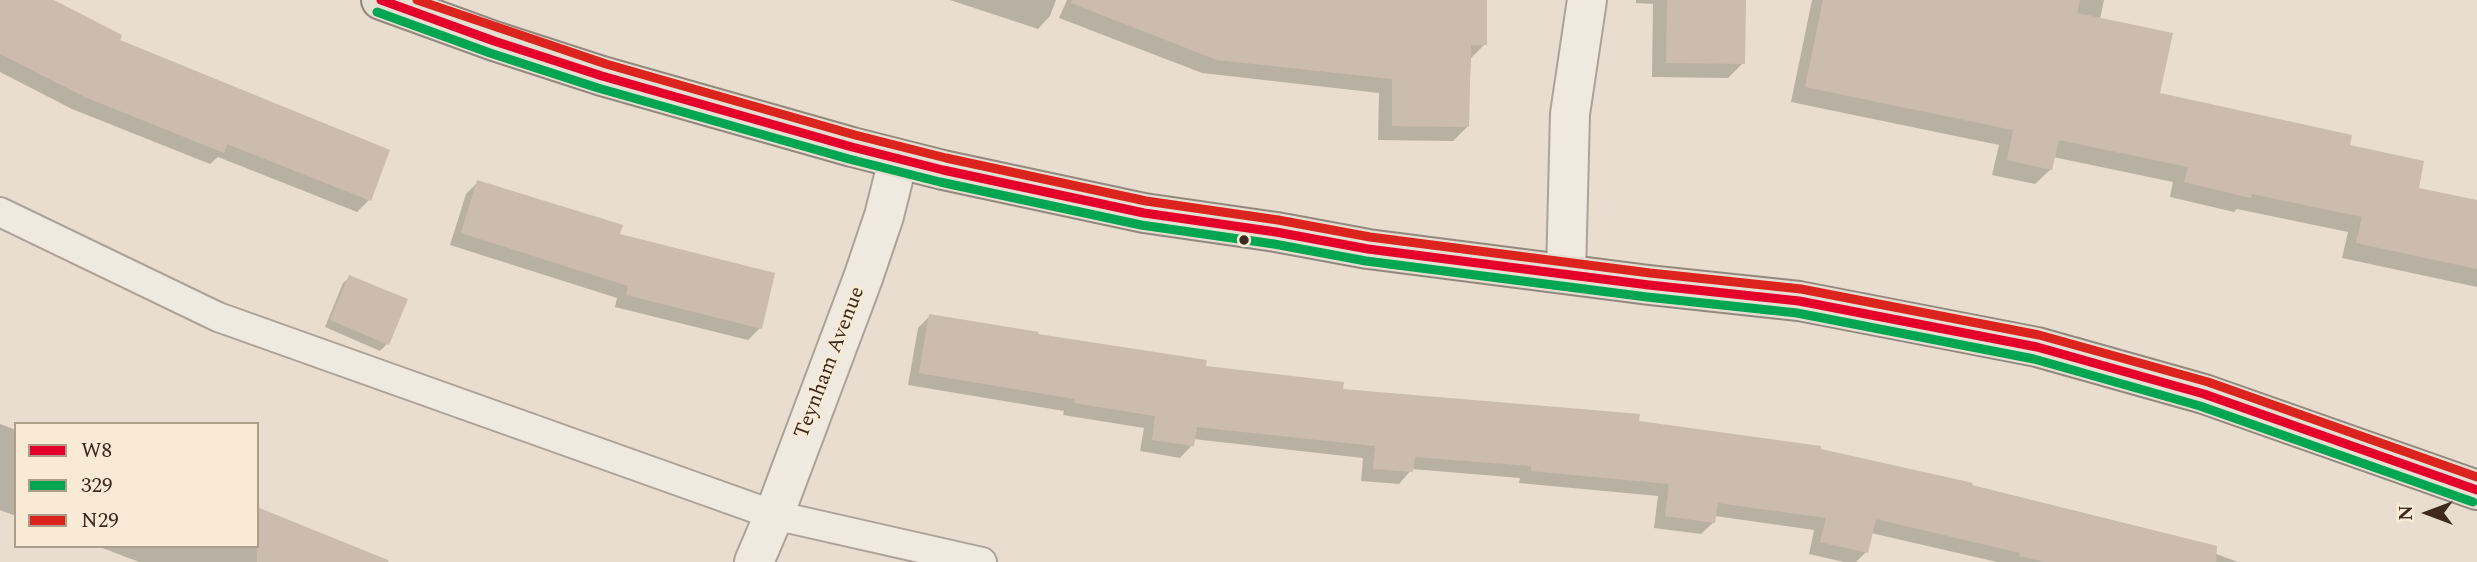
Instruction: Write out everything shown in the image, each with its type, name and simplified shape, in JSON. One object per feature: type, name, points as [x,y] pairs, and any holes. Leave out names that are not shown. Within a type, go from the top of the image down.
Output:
[{"type":"main road","points":[[381,0],[602,76],[898,160],[1144,213],[1276,232],[1368,249],[1811,303],[2037,347],[2204,394],[2477,490]]},
{"type":"street","points":[[1566,274],[1570,114],[1587,0]]},
{"type":"street","name":"Teynham Avenue","points":[[754,562],[863,278],[884,216],[898,160]]},
{"type":"lane","points":[[0,212],[218,317],[774,515],[982,562]]},
{"type":"building","points":[[0,0],[54,0],[122,35],[120,40],[390,150],[371,201],[227,144],[224,153],[85,97],[0,54]]},
{"type":"building","points":[[1072,0],[1487,0],[1487,45],[1471,45],[1469,127],[1392,126],[1392,79],[1217,60],[1071,3]]},
{"type":"building","points":[[1667,0],[1746,0],[1745,64],[1666,63]]},
{"type":"building","points":[[1823,0],[2080,0],[2077,13],[2173,33],[2160,93],[2352,135],[2350,145],[2424,161],[2419,188],[2477,200],[2477,269],[2356,243],[2362,217],[2252,194],[2251,198],[2184,182],[2188,167],[2059,140],[2052,170],[2007,160],[2013,130],[1805,87]]},
{"type":"building","points":[[477,180],[623,225],[620,234],[775,273],[762,329],[626,295],[628,286],[461,233]]},
{"type":"building","points":[[349,275],[408,299],[389,345],[330,320]]},
{"type":"building","points":[[929,314],[1207,360],[1206,366],[1344,382],[1343,389],[1640,414],[1639,421],[1821,446],[1821,449],[1973,483],[1972,485],[2217,546],[2216,562],[2045,562],[2019,556],[2020,553],[1876,519],[1868,553],[1820,542],[1826,518],[1718,503],[1715,523],[1665,516],[1669,484],[1531,471],[1531,466],[1415,457],[1413,472],[1373,469],[1375,446],[1197,427],[1194,446],[1152,440],[1155,416],[1074,403],[1075,399],[919,373]]},
{"type":"building","points":[[259,508],[388,560],[388,562],[257,562]]},
{"type":"transit line","name":"W8","points":[[381,0],[602,76],[852,147],[943,170],[1144,213],[1276,232],[1368,249],[1799,301],[2037,347],[2204,394],[2477,490]]},
{"type":"transit line","name":"N29","points":[[417,0],[606,64],[855,135],[946,158],[1146,201],[1278,220],[1370,237],[1650,273],[1801,289],[2039,335],[2208,382],[2477,477]]},
{"type":"transit line","name":"329","points":[[377,12],[598,88],[849,159],[940,182],[1141,225],[1274,244],[1366,261],[1797,313],[2034,359],[2200,406],[2473,502]]}]
